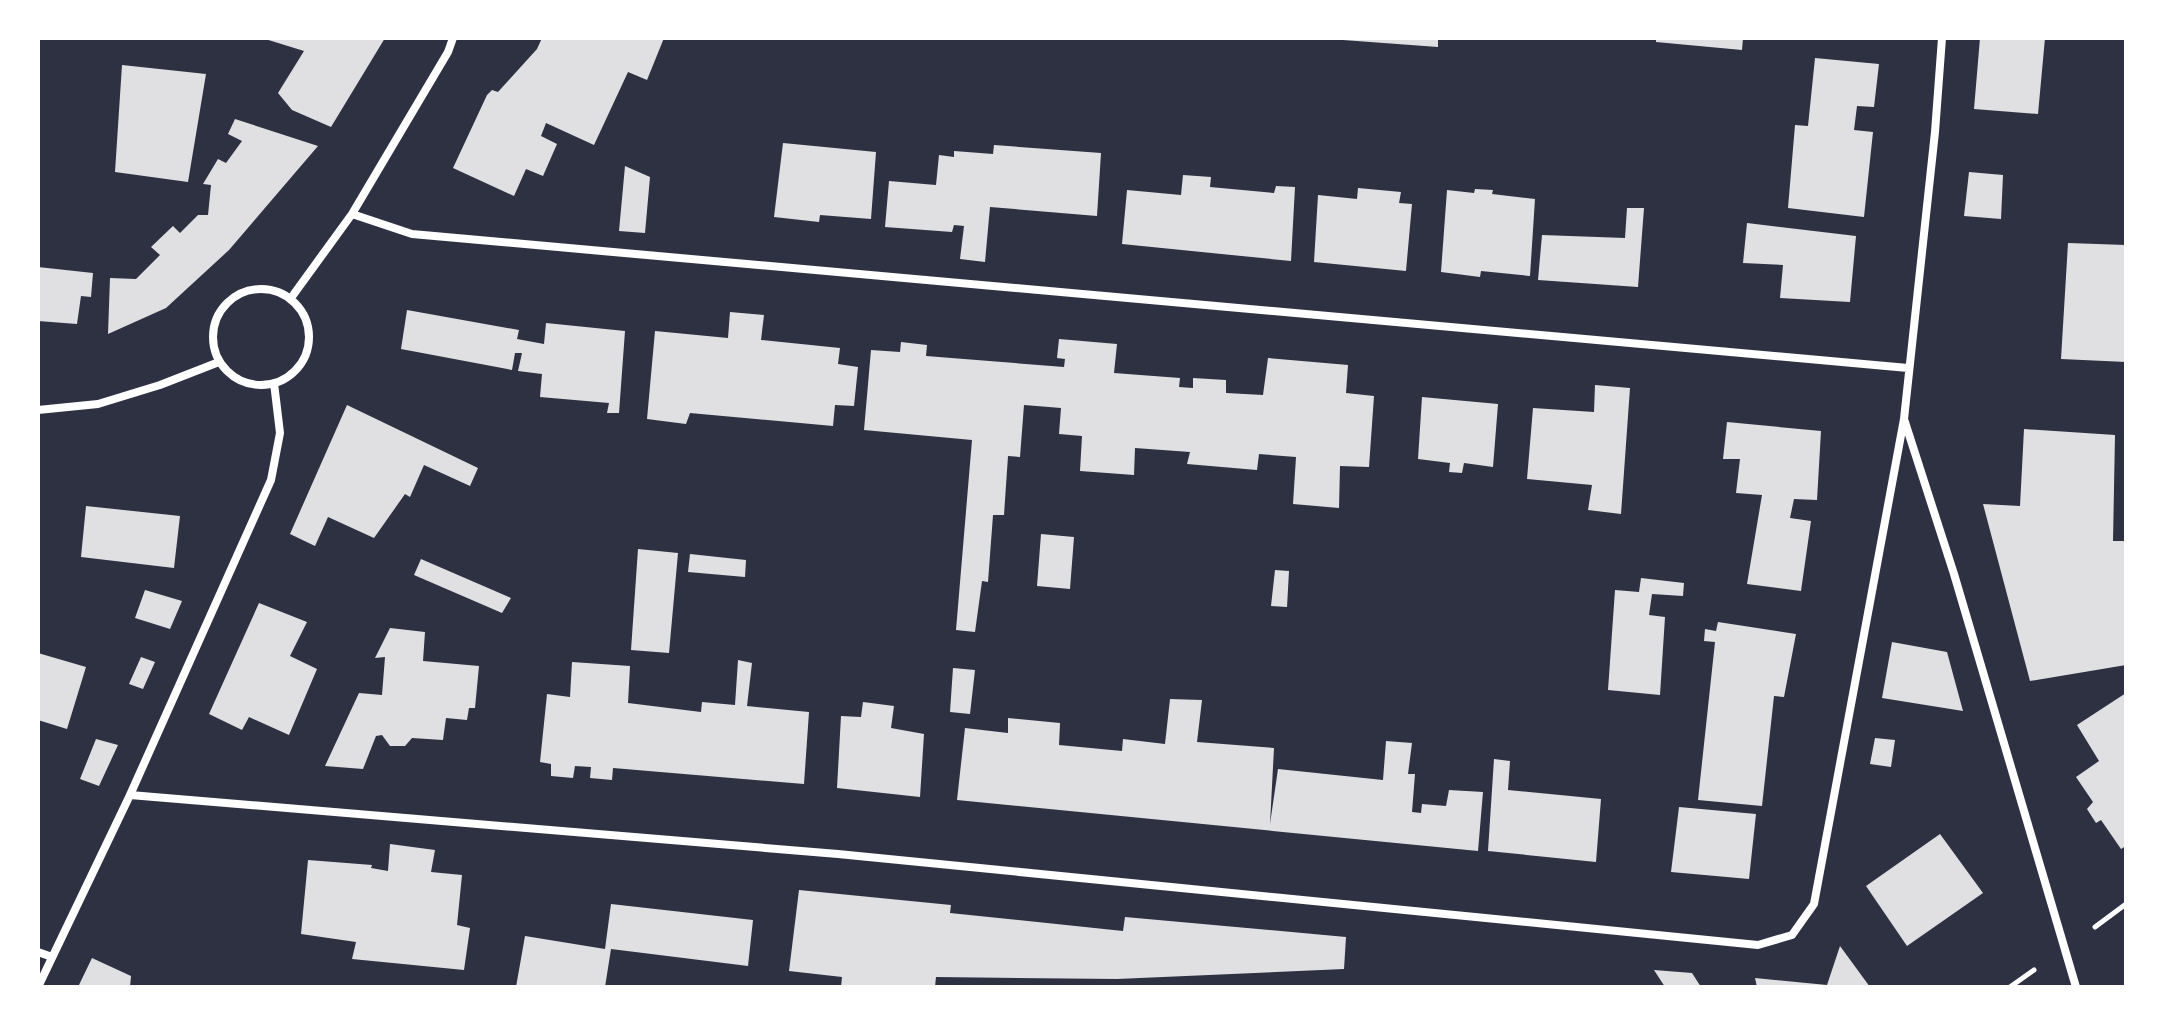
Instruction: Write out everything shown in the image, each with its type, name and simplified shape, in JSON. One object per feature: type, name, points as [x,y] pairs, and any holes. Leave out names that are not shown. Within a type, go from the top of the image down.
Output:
[{"type":"street","points":[[291,298],[352,214],[448,52],[453,38]]},
{"type":"street","points":[[130,795],[838,854],[1758,945],[1792,935],[1814,904],[1904,419],[1942,38]]},
{"type":"street","points":[[352,214],[412,234],[1908,368]]},
{"type":"street","points":[[254,288],[273,289],[291,298],[303,312],[309,330],[308,350],[300,367],[286,379],[267,386],[249,384],[231,376],[219,362],[212,343],[213,325],[222,307],[236,294],[254,288]]},
{"type":"street","points":[[38,410],[98,404],[219,362]]},
{"type":"street","points":[[38,987],[130,795],[271,480],[280,433],[274,383]]},
{"type":"street","points":[[1904,419],[1954,574],[2076,987]]},
{"type":"street","points":[[38,952],[52,957]]},
{"type":"building","points":[[262,38],[385,38],[331,127],[292,110],[278,93],[304,51]]},
{"type":"building","points":[[542,38],[664,38],[647,80],[628,72],[594,145],[546,123],[541,136],[557,144],[543,176],[526,169],[514,196],[453,168],[487,95],[492,90],[498,92],[537,49]]},
{"type":"building","points":[[1438,38],[1438,47],[1343,40]]},
{"type":"building","points":[[1656,38],[1743,38],[1742,50],[1656,42]]},
{"type":"building","points":[[1980,38],[2045,38],[2038,114],[1974,109]]},
{"type":"building","points":[[1815,58],[1879,64],[1874,107],[1857,106],[1854,130],[1873,132],[1864,217],[1788,208],[1795,125],[1808,126]]},
{"type":"building","points":[[122,65],[206,74],[188,182],[115,172]]},
{"type":"building","points":[[235,119],[318,146],[229,250],[166,308],[108,334],[110,278],[136,279],[160,255],[151,247],[173,226],[180,233],[198,215],[208,215],[211,185],[203,184],[218,159],[226,163],[242,141],[228,134]]},
{"type":"building","points":[[783,143],[876,152],[871,219],[820,215],[819,222],[774,217]]},
{"type":"building","points":[[994,145],[1101,153],[1097,216],[990,207],[985,262],[960,259],[964,226],[954,225],[952,232],[885,227],[889,181],[936,185],[939,155],[954,157],[954,151],[993,154]]},
{"type":"building","points":[[625,166],[650,177],[645,233],[619,231]]},
{"type":"building","points":[[1969,172],[2003,175],[2001,219],[1964,216]]},
{"type":"building","points":[[1183,175],[1211,177],[1210,187],[1274,193],[1276,186],[1295,187],[1291,261],[1122,244],[1127,190],[1181,195]]},
{"type":"building","points":[[1358,188],[1401,192],[1399,203],[1412,204],[1406,271],[1314,262],[1318,195],[1357,199]]},
{"type":"building","points":[[1475,189],[1535,199],[1530,276],[1481,271],[1480,277],[1441,272],[1447,190],[1474,193]]},
{"type":"building","points":[[1627,208],[1644,208],[1638,287],[1538,280],[1542,235],[1625,238]]},
{"type":"building","points":[[1747,223],[1856,236],[1850,302],[1780,298],[1783,265],[1743,263]]},
{"type":"building","points":[[2068,243],[2126,245],[2126,362],[2061,359]]},
{"type":"building","points":[[38,267],[93,273],[91,297],[81,296],[77,324],[38,321]]},
{"type":"building","points":[[407,310],[519,330],[517,339],[544,344],[546,323],[625,331],[619,413],[607,413],[609,403],[540,397],[542,374],[518,371],[522,353],[515,353],[512,370],[401,349]]},
{"type":"building","points":[[730,312],[764,315],[761,340],[840,348],[838,364],[858,367],[854,406],[835,405],[833,426],[690,413],[686,424],[647,419],[655,331],[728,338]]},
{"type":"building","points":[[1059,339],[1117,344],[1114,373],[1180,378],[1179,387],[1193,388],[1193,378],[1226,380],[1226,393],[1263,395],[1268,358],[1348,365],[1346,393],[1374,396],[1369,467],[1340,466],[1339,508],[1293,504],[1296,457],[1259,454],[1257,470],[1187,464],[1190,452],[1135,448],[1134,475],[1080,471],[1082,436],[1059,434],[1061,408],[1024,405],[1020,457],[1008,456],[1004,515],[993,515],[988,582],[982,581],[975,632],[956,630],[972,440],[864,430],[871,350],[900,352],[901,342],[927,345],[926,356],[1064,367],[1065,359],[1057,358]]},
{"type":"building","points":[[1595,385],[1630,388],[1621,514],[1588,510],[1592,485],[1527,479],[1533,408],[1594,412]]},
{"type":"building","points":[[1422,397],[1498,404],[1493,467],[1464,463],[1462,473],[1449,472],[1450,463],[1418,459]]},
{"type":"building","points":[[347,405],[478,468],[470,486],[424,465],[410,497],[405,494],[374,538],[328,517],[315,546],[290,534]]},
{"type":"building","points":[[1727,422],[1821,431],[1817,500],[1794,499],[1790,518],[1811,521],[1801,591],[1747,584],[1762,495],[1736,493],[1740,459],[1723,459]]},
{"type":"building","points":[[2024,429],[2115,435],[2113,541],[2126,541],[2126,665],[2030,681],[1983,504],[2020,506]]},
{"type":"building","points":[[86,506],[180,516],[174,568],[81,557]]},
{"type":"building","points":[[1041,534],[1074,537],[1070,589],[1037,586]]},
{"type":"building","points":[[638,549],[678,553],[669,653],[631,650]]},
{"type":"building","points":[[690,554],[746,560],[745,577],[688,572]]},
{"type":"building","points":[[421,559],[511,598],[502,613],[414,575]]},
{"type":"building","points":[[1275,570],[1289,571],[1287,607],[1271,606]]},
{"type":"building","points":[[1641,578],[1684,583],[1683,596],[1652,594],[1649,615],[1665,617],[1660,695],[1608,690],[1615,590],[1639,592]]},
{"type":"building","points":[[145,590],[182,601],[170,629],[135,618]]},
{"type":"building","points":[[259,603],[307,622],[290,656],[317,669],[289,735],[249,717],[242,730],[209,714]]},
{"type":"building","points":[[1718,622],[1796,634],[1784,697],[1774,696],[1762,806],[1698,800],[1715,642],[1704,641],[1705,629],[1716,631]]},
{"type":"building","points":[[390,628],[425,632],[423,661],[479,666],[475,708],[469,708],[467,720],[446,718],[443,740],[412,738],[405,746],[390,746],[382,735],[376,736],[363,769],[325,766],[359,693],[382,695],[385,657],[375,658]]},
{"type":"building","points":[[1892,642],[1947,652],[1963,711],[1882,698]]},
{"type":"building","points":[[38,653],[86,667],[67,729],[38,720]]},
{"type":"building","points":[[141,657],[155,662],[143,689],[129,684]]},
{"type":"building","points":[[738,660],[752,663],[747,706],[809,712],[804,784],[613,768],[612,780],[590,778],[591,767],[575,766],[573,778],[551,776],[551,764],[540,762],[547,694],[570,697],[572,662],[630,666],[628,703],[701,712],[702,702],[735,705]]},
{"type":"building","points":[[953,668],[975,670],[970,714],[950,712]]},
{"type":"building","points":[[2126,693],[2126,846],[2121,849],[2101,820],[2096,823],[2087,809],[2093,802],[2076,777],[2099,761],[2077,725]]},
{"type":"building","points":[[1170,699],[1202,700],[1197,742],[1274,748],[1270,824],[1278,769],[1383,780],[1386,741],[1412,743],[1408,774],[1415,774],[1412,812],[1421,813],[1422,804],[1446,806],[1449,790],[1483,792],[1478,851],[957,800],[965,728],[1008,733],[1008,718],[1060,723],[1059,745],[1122,751],[1123,739],[1165,744]]},
{"type":"building","points":[[863,702],[894,706],[891,728],[924,734],[920,797],[837,788],[841,716],[861,717]]},
{"type":"building","points":[[1875,738],[1895,740],[1891,767],[1870,764]]},
{"type":"building","points":[[96,739],[118,745],[99,786],[80,779]]},
{"type":"building","points":[[1494,759],[1510,761],[1508,790],[1601,799],[1596,862],[1488,851]]},
{"type":"building","points":[[1679,807],[1756,814],[1749,879],[1671,872]]},
{"type":"building","points":[[1940,834],[1983,893],[1907,946],[1866,886]]},
{"type":"building","points":[[390,844],[435,850],[431,872],[462,875],[457,925],[470,928],[464,970],[352,959],[356,942],[301,934],[308,860],[372,865],[371,868],[388,871]]},
{"type":"building","points":[[799,890],[951,905],[950,913],[1123,931],[1125,917],[1346,937],[1344,969],[1117,979],[936,977],[935,987],[841,987],[842,977],[789,971]]},
{"type":"building","points":[[611,904],[753,920],[748,966],[611,949],[605,987],[516,987],[525,936],[605,949]]},
{"type":"building","points":[[1840,946],[1870,987],[1757,987],[1755,978],[1827,985]]},
{"type":"building","points":[[92,958],[131,976],[130,987],[78,987]]},
{"type":"building","points":[[1654,970],[1692,973],[1701,987],[1665,987]]}]
